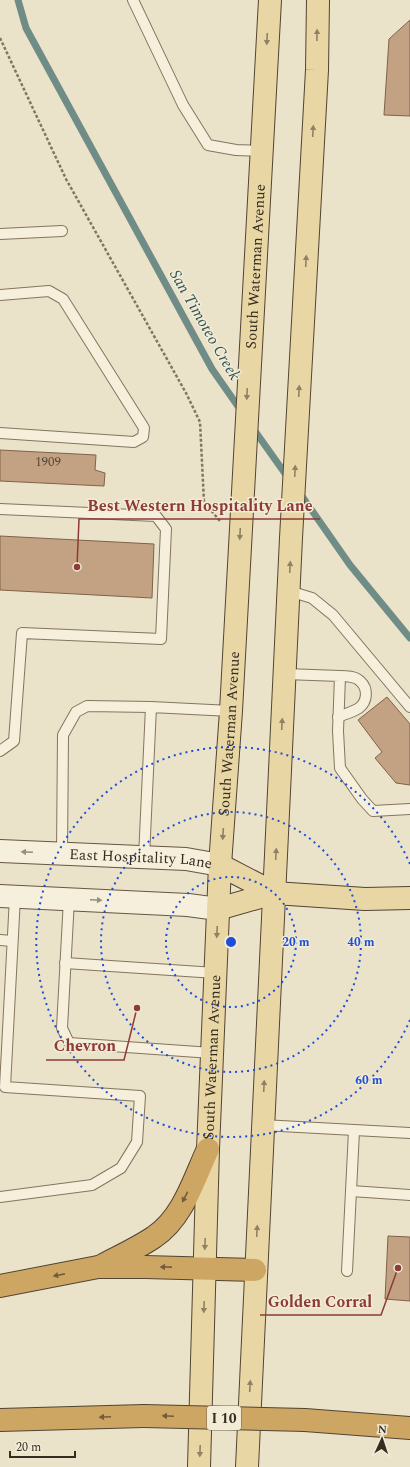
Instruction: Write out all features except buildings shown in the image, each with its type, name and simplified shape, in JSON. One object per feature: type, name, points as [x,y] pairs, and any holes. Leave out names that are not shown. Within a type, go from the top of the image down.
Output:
[{"type":"highway","points":[[98,1267],[138,1247],[156,1236],[173,1219],[186,1197],[208,1149]]},
{"type":"highway","points":[[0,1286],[98,1267],[255,1270]]},
{"type":"highway","name":"I 10","points":[[0,1420],[144,1416],[305,1420],[410,1428]]},
{"type":"highway","points":[[305,1420],[410,1419]]},
{"type":"main road","name":"South Waterman Avenue","points":[[199,1467],[208,1149],[220,865],[270,0]]},
{"type":"main road","points":[[247,1467],[255,1270],[291,538],[316,84],[318,0]]},
{"type":"main road","name":"East Hospitality Lane","points":[[0,851],[186,859],[220,865],[274,893]]},
{"type":"main road","name":"East Hospitality Lane","points":[[7,896],[188,905],[218,910],[274,893],[365,899],[410,898]]},
{"type":"lane","points":[[132,0],[183,105],[208,144],[236,150],[261,151]]},
{"type":"lane","points":[[0,234],[62,230]]},
{"type":"lane","points":[[0,295],[49,291],[63,299],[144,428],[142,437],[134,442],[0,433]]},
{"type":"lane","points":[[0,509],[156,516],[166,529],[161,639],[22,633],[14,741],[0,751]]},
{"type":"lane","points":[[289,591],[312,598],[332,615],[410,707]]},
{"type":"lane","points":[[285,674],[351,677],[360,681],[365,687],[366,697],[363,704],[358,709],[338,717]]},
{"type":"lane","points":[[340,676],[338,717],[340,768],[362,799],[373,811],[410,808]]},
{"type":"lane","points":[[62,853],[63,735],[76,712],[87,706],[151,707],[230,711]]},
{"type":"lane","points":[[144,857],[151,707]]},
{"type":"lane","points":[[0,1197],[92,1185],[121,1168],[137,1142],[140,1096],[5,1087],[12,941],[7,896]]},
{"type":"lane","points":[[69,899],[62,1028],[69,1043],[212,1054]]},
{"type":"lane","points":[[0,940],[12,941]]},
{"type":"lane","points":[[65,963],[216,973]]},
{"type":"lane","points":[[262,1125],[410,1133]]},
{"type":"lane","points":[[347,1271],[354,1131]]},
{"type":"lane","points":[[351,1191],[410,1195]]},
{"type":"path","points":[[0,38],[66,179],[186,393],[200,422],[204,502],[219,520],[240,528]]},
{"type":"waterway","name":"San Timoteo Creek","points":[[18,0],[26,28],[212,369],[242,412]]},
{"type":"waterway","name":"San Timoteo Creek","points":[[252,427],[289,479]]},
{"type":"waterway","name":"San Timoteo Creek","points":[[299,492],[350,565],[410,638]]},
{"type":"place","name":"Best Western Hospitality Lane","points":[[77,567]]},
{"type":"place","name":"Chevron","points":[[137,1008]]},
{"type":"place","name":"Golden Corral","points":[[398,1268]]}]
